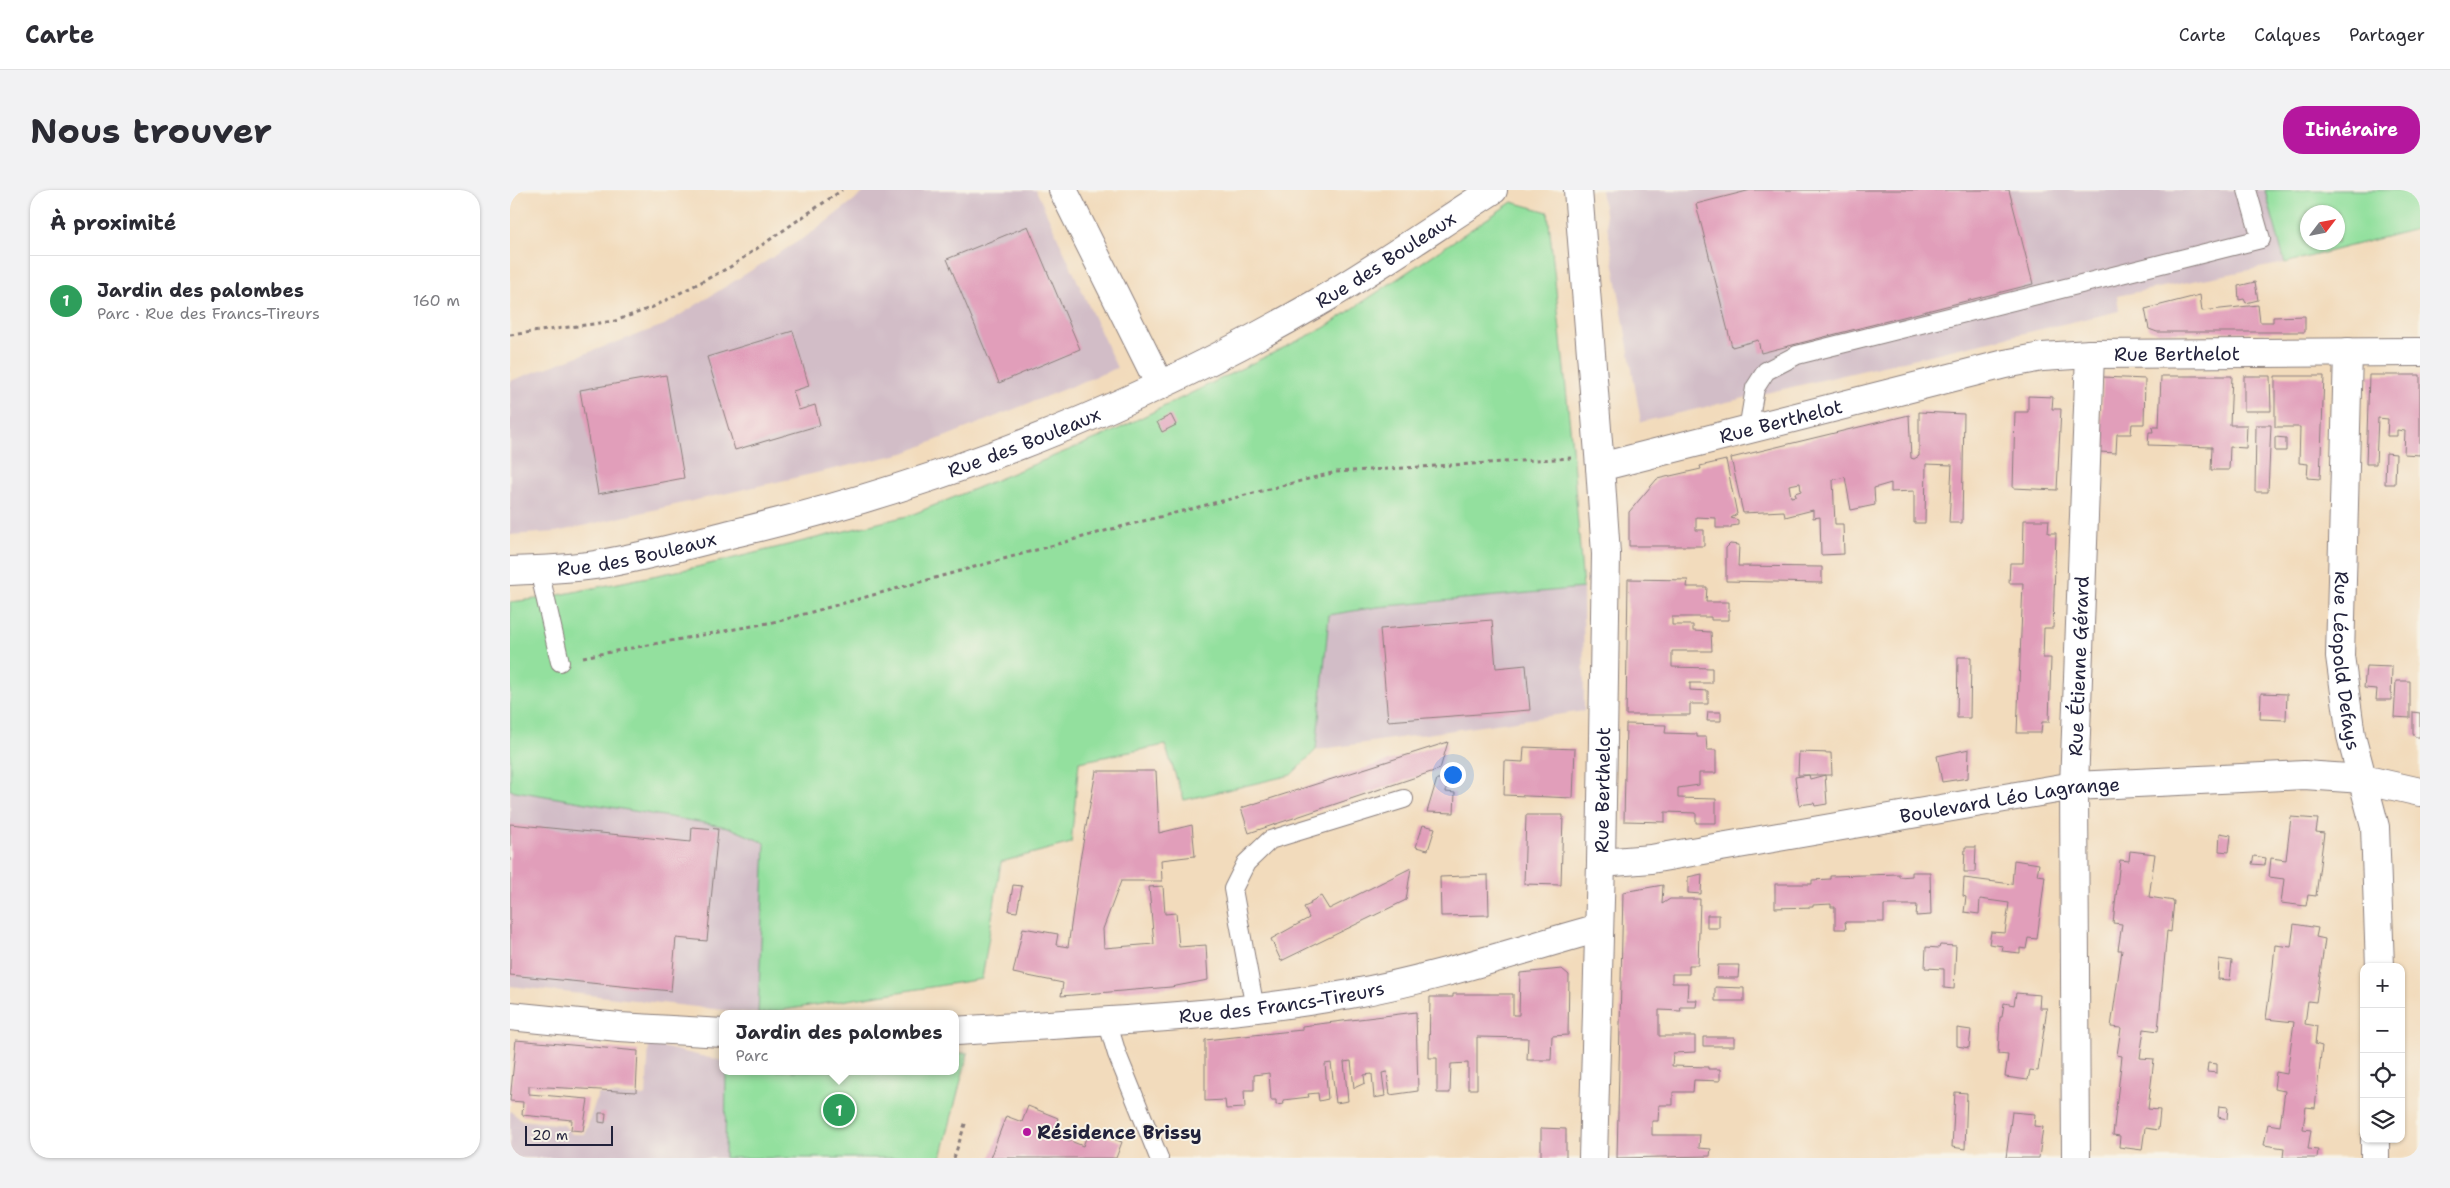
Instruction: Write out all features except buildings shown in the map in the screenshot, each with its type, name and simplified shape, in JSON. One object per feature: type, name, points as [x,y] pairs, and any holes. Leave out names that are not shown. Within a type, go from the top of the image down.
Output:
[{"type":"street","points":[[1063,190],[1160,385]]},
{"type":"street","name":"Rue des Bouleaux","points":[[510,571],[539,570],[615,561],[844,506],[1003,451],[1160,385],[1317,303],[1493,190]]},
{"type":"street","points":[[1578,190],[1599,462]]},
{"type":"street","name":"Rue Léopold Defays","points":[[2348,352],[2340,648],[2347,719],[2375,827],[2380,963]]},
{"type":"street","name":"Rue Berthelot","points":[[1593,1158],[1601,863],[1606,554],[1599,462],[1748,430],[2023,360],[2090,354],[2420,352]]},
{"type":"street","name":"Rue Étienne Gérard","points":[[2076,1158],[2074,786],[2090,354]]},
{"type":"street","name":"Boulevard Léo Lagrange","points":[[1601,863],[1651,859],[2074,786],[2282,774],[2363,779],[2420,792]]},
{"type":"street","name":"Rue des Francs-Tireurs","points":[[959,1031],[1204,1015],[1351,994],[1420,978],[1599,928]]},
{"type":"street","points":[[510,1016],[619,1027],[719,1033]]},
{"type":"street","points":[[2374,1158],[2375,1143]]},
{"type":"lane","points":[[1748,430],[1755,388],[1766,371],[1797,355],[2261,240],[2248,190]]},
{"type":"lane","points":[[539,570],[560,662]]},
{"type":"lane","points":[[1255,1009],[1233,889],[1246,863],[1270,840],[1404,799]]},
{"type":"lane","points":[[1107,1021],[1117,1054],[1158,1158]]},
{"type":"path","points":[[510,335],[615,321],[653,307],[730,267],[842,190]]},
{"type":"path","points":[[560,662],[778,622],[1112,529],[1336,472],[1599,462]]},
{"type":"path","points":[[954,1158],[966,1121]]},
{"type":"shaded area","points":[[867,190],[1036,190],[1117,368],[904,453],[556,532],[510,535],[510,381],[664,325],[813,232]]},
{"type":"shaded area","points":[[1601,190],[2265,190],[2285,263],[2117,296],[2119,311],[1641,422]]},
{"type":"shaded area","points":[[1583,588],[1584,711],[1316,750],[1328,615],[1377,607]]},
{"type":"shaded area","points":[[510,790],[728,827],[765,843],[758,1010],[723,1010],[510,986]]},
{"type":"shaded area","points":[[649,1044],[719,1060],[719,1075],[726,1075],[725,1158],[510,1158],[510,1111],[522,1120],[564,1125],[572,1134],[585,1134],[598,1094],[646,1096]]},
{"type":"green space","points":[[2265,190],[2420,190],[2420,228],[2345,247],[2345,205],[2300,205],[2300,250],[2335,250],[2285,263]]},
{"type":"green space","points":[[1512,202],[1548,212],[1572,447],[1583,588],[1377,607],[1329,615],[1316,750],[1291,775],[1184,800],[1165,745],[1079,762],[1071,843],[1001,862],[982,979],[784,1010],[758,1010],[765,843],[728,827],[510,790],[510,602],[544,598],[697,567],[911,515],[1110,433],[1324,328]]},
{"type":"green space","points":[[959,1053],[968,1053],[941,1158],[725,1158],[726,1075],[959,1075]]},
{"type":"place","name":"Jardin des palombes","points":[[839,1110]]},
{"type":"place","name":"Résidence Brissy","points":[[1027,1132]]}]
